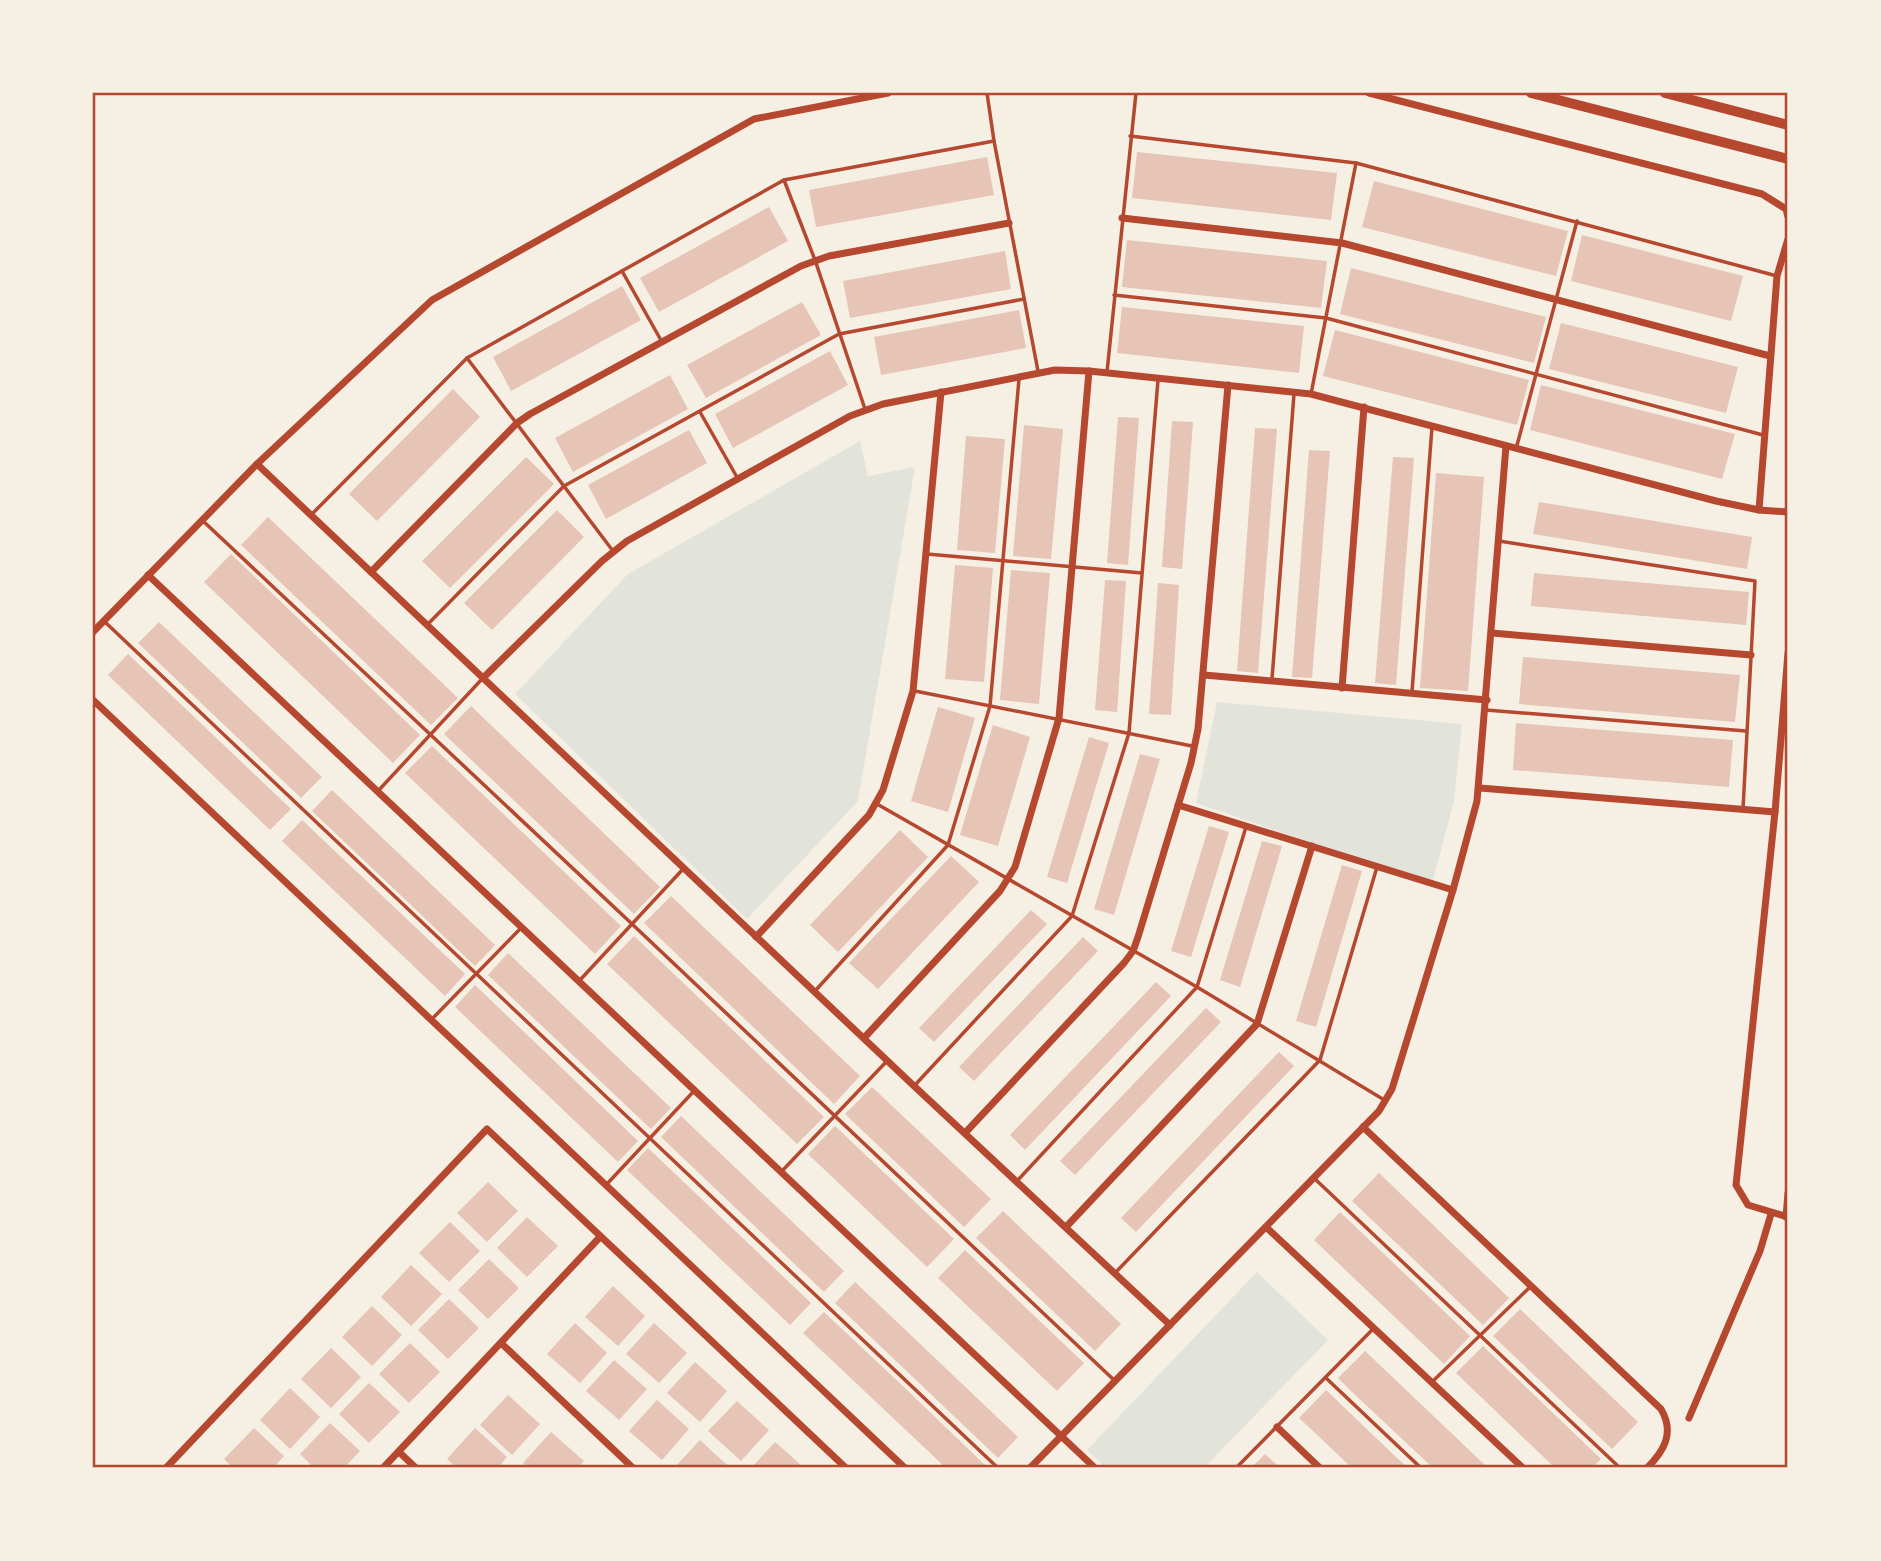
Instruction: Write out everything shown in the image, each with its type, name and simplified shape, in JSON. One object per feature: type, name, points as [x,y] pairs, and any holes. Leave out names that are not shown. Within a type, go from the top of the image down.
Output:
[{"type":"main road","points":[[1531,93],[1788,159]]},
{"type":"main road","points":[[1665,93],[1788,125]]},
{"type":"street","points":[[93,632],[257,464],[432,300],[754,119],[888,93]]},
{"type":"street","points":[[1369,93],[1762,194],[1786,209],[1788,217]]},
{"type":"street","points":[[1122,218],[1342,243],[1770,356]]},
{"type":"street","points":[[371,572],[517,423],[530,414],[815,260],[1009,223]]},
{"type":"street","points":[[1759,510],[1777,276],[1788,239]]},
{"type":"street","points":[[864,1038],[1008,880],[1015,867],[1059,718],[1089,371]]},
{"type":"street","points":[[483,678],[613,551],[627,541],[850,416],[865,409],[1038,373],[1089,371],[1295,391],[1364,407],[1716,502],[1788,512]]},
{"type":"street","points":[[965,1133],[1133,951],[1195,747],[1228,385]]},
{"type":"street","points":[[757,937],[877,804],[913,691],[940,392]]},
{"type":"street","points":[[1342,688],[1364,407]]},
{"type":"street","points":[[1030,1468],[1363,1127],[1386,1101],[1392,1089],[1453,890],[1480,788],[1506,446]]},
{"type":"street","points":[[257,464],[1170,1325]]},
{"type":"street","points":[[148,575],[1096,1468]]},
{"type":"street","points":[[1492,633],[1751,655]]},
{"type":"street","points":[[1788,653],[1785,713],[1736,1185],[1748,1205],[1787,1217],[1788,1193]]},
{"type":"street","points":[[1203,676],[1487,700]]},
{"type":"street","points":[[93,700],[905,1468]]},
{"type":"street","points":[[1480,788],[1775,812]]},
{"type":"street","points":[[1178,805],[1453,890]]},
{"type":"street","points":[[1066,1227],[1257,1024],[1312,846]]},
{"type":"street","points":[[1363,1127],[1661,1409],[1666,1419],[1667,1443],[1662,1453],[1647,1468]]},
{"type":"street","points":[[166,1468],[487,1129],[846,1468]]},
{"type":"street","points":[[1689,1418],[1760,1251],[1771,1214]]},
{"type":"street","points":[[1266,1227],[1523,1468]]},
{"type":"street","points":[[383,1468],[600,1237]]},
{"type":"street","points":[[501,1343],[634,1468]]},
{"type":"street","points":[[1277,1427],[1320,1468]]},
{"type":"street","points":[[399,1452],[416,1468]]},
{"type":"lane","points":[[988,93],[994,141],[1038,373]]},
{"type":"lane","points":[[1107,373],[1136,93]]},
{"type":"lane","points":[[1130,136],[1356,163],[1777,276]]},
{"type":"lane","points":[[311,515],[467,358],[784,180],[994,141]]},
{"type":"lane","points":[[1311,394],[1356,163]]},
{"type":"lane","points":[[784,180],[815,260],[865,409]]},
{"type":"lane","points":[[1516,449],[1577,221]]},
{"type":"lane","points":[[622,271],[662,342]]},
{"type":"lane","points":[[1114,295],[1325,318],[1763,435]]},
{"type":"lane","points":[[427,625],[564,486],[839,334],[1024,299]]},
{"type":"lane","points":[[467,358],[613,551]]},
{"type":"lane","points":[[814,992],[948,845],[990,706],[1020,377]]},
{"type":"lane","points":[[914,1086],[1072,916],[1129,733],[1158,377]]},
{"type":"lane","points":[[1272,682],[1295,391]]},
{"type":"lane","points":[[700,412],[738,479]]},
{"type":"lane","points":[[1412,694],[1432,425]]},
{"type":"lane","points":[[202,520],[431,733],[1115,1381]]},
{"type":"lane","points":[[1499,541],[1755,581],[1742,809]]},
{"type":"lane","points":[[927,554],[1142,573]]},
{"type":"lane","points":[[103,621],[998,1468]]},
{"type":"lane","points":[[378,790],[483,678]]},
{"type":"lane","points":[[913,691],[1195,747]]},
{"type":"lane","points":[[1486,710],[1746,731]]},
{"type":"lane","points":[[877,804],[1197,987],[1386,1101]]},
{"type":"lane","points":[[1017,1181],[1197,987],[1246,826]]},
{"type":"lane","points":[[1114,1274],[1320,1060],[1377,865]]},
{"type":"lane","points":[[578,982],[684,868]]},
{"type":"lane","points":[[432,1020],[521,928]]},
{"type":"lane","points":[[781,1172],[887,1061]]},
{"type":"lane","points":[[606,1185],[694,1090]]},
{"type":"lane","points":[[1313,1177],[1620,1468]]},
{"type":"lane","points":[[1430,1383],[1530,1287]]},
{"type":"lane","points":[[1236,1468],[1374,1328]]},
{"type":"lane","points":[[1325,1378],[1421,1468]]},
{"type":"shaded area","points":[[860,441],[868,476],[915,467],[858,801],[747,919],[515,694],[628,574]]},
{"type":"shaded area","points":[[1217,702],[1462,724],[1454,801],[1432,884],[1196,803]]},
{"type":"shaded area","points":[[1257,1272],[1328,1340],[1204,1468],[1106,1468],[1087,1450]]},
{"type":"building","points":[[1137,152],[1337,173],[1331,220],[1132,198]]},
{"type":"building","points":[[987,157],[994,195],[816,227],[809,190]]},
{"type":"building","points":[[1374,181],[1568,231],[1556,276],[1362,227]]},
{"type":"building","points":[[769,207],[788,241],[659,312],[640,278]]},
{"type":"building","points":[[1582,235],[1743,276],[1731,321],[1571,281]]},
{"type":"building","points":[[1127,240],[1327,261],[1321,308],[1122,287]]},
{"type":"building","points":[[1005,251],[1011,289],[850,318],[843,281]]},
{"type":"building","points":[[1351,268],[1546,317],[1534,363],[1340,314]]},
{"type":"building","points":[[622,286],[641,320],[511,391],[493,357]]},
{"type":"building","points":[[802,302],[821,335],[706,398],[687,365]]},
{"type":"building","points":[[1122,307],[1304,326],[1299,373],[1117,353]]},
{"type":"building","points":[[1019,310],[1026,348],[881,375],[874,337]]},
{"type":"building","points":[[1561,323],[1738,367],[1726,413],[1549,369]]},
{"type":"building","points":[[1335,330],[1529,380],[1517,425],[1323,376]]},
{"type":"building","points":[[830,351],[848,385],[733,448],[715,414]]},
{"type":"building","points":[[670,375],[688,409],[573,472],[555,438]]},
{"type":"building","points":[[1541,385],[1735,434],[1722,479],[1530,430]]},
{"type":"building","points":[[453,389],[480,417],[377,521],[349,494]]},
{"type":"building","points":[[1118,417],[1139,418],[1128,565],[1107,563]]},
{"type":"building","points":[[1172,421],[1193,422],[1182,569],[1162,567]]},
{"type":"building","points":[[1024,425],[1063,429],[1051,559],[1013,556]]},
{"type":"building","points":[[1255,428],[1277,429],[1258,673],[1237,671]]},
{"type":"building","points":[[689,430],[707,463],[606,519],[588,485]]},
{"type":"building","points":[[966,436],[1005,439],[995,553],[957,550]]},
{"type":"building","points":[[1309,450],[1330,451],[1312,678],[1292,677]]},
{"type":"building","points":[[526,457],[554,484],[450,588],[422,561]]},
{"type":"building","points":[[1393,457],[1414,458],[1396,685],[1375,683]]},
{"type":"building","points":[[1436,473],[1484,477],[1468,691],[1420,688]]},
{"type":"building","points":[[1539,502],[1752,537],[1747,569],[1533,534]]},
{"type":"building","points":[[557,510],[584,537],[492,630],[464,603]]},
{"type":"building","points":[[268,517],[458,698],[431,725],[241,545]]},
{"type":"building","points":[[231,554],[420,735],[393,763],[204,582]]},
{"type":"building","points":[[955,565],[993,568],[984,682],[945,679]]},
{"type":"building","points":[[1011,570],[1050,573],[1039,704],[1000,700]]},
{"type":"building","points":[[1534,573],[1749,592],[1746,625],[1531,606]]},
{"type":"building","points":[[1105,580],[1126,581],[1117,712],[1095,710]]},
{"type":"building","points":[[1158,583],[1179,585],[1171,715],[1149,714]]},
{"type":"building","points":[[159,622],[322,777],[301,798],[138,643]]},
{"type":"building","points":[[128,654],[291,809],[270,830],[108,675]]},
{"type":"building","points":[[1523,657],[1740,675],[1735,722],[1519,704]]},
{"type":"building","points":[[471,706],[660,887],[634,914],[444,734]]},
{"type":"building","points":[[938,707],[975,718],[948,812],[911,801]]},
{"type":"building","points":[[1516,723],[1733,740],[1729,787],[1513,770]]},
{"type":"building","points":[[993,725],[1030,737],[998,846],[960,835]]},
{"type":"building","points":[[1089,737],[1109,743],[1067,883],[1047,877]]},
{"type":"building","points":[[432,746],[621,926],[595,954],[405,773]]},
{"type":"building","points":[[1140,754],[1160,759],[1114,915],[1094,909]]},
{"type":"building","points":[[332,790],[495,945],[475,966],[312,811]]},
{"type":"building","points":[[302,820],[465,974],[445,996],[282,841]]},
{"type":"building","points":[[1209,826],[1229,832],[1191,957],[1171,951]]},
{"type":"building","points":[[900,830],[928,857],[838,952],[810,925]]},
{"type":"building","points":[[1262,841],[1282,846],[1240,987],[1220,980]]},
{"type":"building","points":[[951,856],[979,882],[878,989],[849,963]]},
{"type":"building","points":[[1342,865],[1362,871],[1316,1027],[1296,1021]]},
{"type":"building","points":[[671,896],[860,1076],[834,1104],[644,923]]},
{"type":"building","points":[[1031,910],[1047,924],[934,1042],[919,1028]]},
{"type":"building","points":[[634,936],[824,1117],[797,1144],[607,964]]},
{"type":"building","points":[[1083,937],[1098,951],[974,1081],[959,1067]]},
{"type":"building","points":[[508,953],[671,1108],[651,1129],[488,975]]},
{"type":"building","points":[[1156,982],[1171,996],[1025,1150],[1010,1135]]},
{"type":"building","points":[[475,985],[638,1141],[618,1162],[455,1007]]},
{"type":"building","points":[[1206,1008],[1221,1022],[1075,1175],[1060,1161]]},
{"type":"building","points":[[1279,1052],[1294,1066],[1136,1232],[1121,1218]]},
{"type":"building","points":[[872,1087],[991,1199],[964,1227],[845,1114]]},
{"type":"building","points":[[681,1116],[844,1271],[824,1292],[661,1137]]},
{"type":"building","points":[[835,1126],[954,1239],[927,1267],[808,1154]]},
{"type":"building","points":[[648,1148],[811,1303],[790,1325],[627,1170]]},
{"type":"building","points":[[1379,1173],[1509,1298],[1483,1325],[1352,1201]]},
{"type":"building","points":[[488,1182],[518,1211],[487,1242],[457,1213]]},
{"type":"building","points":[[1003,1211],[1121,1324],[1095,1351],[976,1238]]},
{"type":"building","points":[[1340,1212],[1470,1336],[1444,1364],[1314,1240]]},
{"type":"building","points":[[527,1217],[558,1246],[527,1277],[497,1248]]},
{"type":"building","points":[[450,1222],[480,1251],[449,1282],[419,1253]]},
{"type":"building","points":[[965,1250],[1084,1363],[1057,1391],[938,1278]]},
{"type":"building","points":[[489,1259],[519,1288],[488,1319],[458,1290]]},
{"type":"building","points":[[411,1265],[442,1294],[411,1326],[381,1297]]},
{"type":"building","points":[[855,1282],[1018,1437],[998,1458],[835,1303]]},
{"type":"building","points":[[613,1286],[645,1316],[618,1346],[585,1317]]},
{"type":"building","points":[[449,1299],[479,1328],[448,1359],[418,1330]]},
{"type":"building","points":[[372,1306],[402,1335],[372,1366],[342,1337]]},
{"type":"building","points":[[1520,1309],[1638,1422],[1612,1449],[1493,1336]]},
{"type":"building","points":[[824,1312],[987,1467],[946,1468],[803,1333]]},
{"type":"building","points":[[575,1323],[607,1353],[580,1383],[547,1354]]},
{"type":"building","points":[[654,1323],[687,1353],[659,1383],[626,1354]]},
{"type":"building","points":[[410,1343],[440,1372],[409,1403],[379,1374]]},
{"type":"building","points":[[1483,1346],[1601,1459],[1592,1468],[1555,1468],[1456,1373]]},
{"type":"building","points":[[331,1348],[361,1377],[331,1408],[301,1379]]},
{"type":"building","points":[[1365,1351],[1488,1468],[1433,1468],[1350,1390],[1338,1378]]},
{"type":"building","points":[[614,1360],[647,1389],[619,1420],[586,1391]]},
{"type":"building","points":[[695,1362],[727,1391],[700,1422],[667,1393]]},
{"type":"building","points":[[369,1383],[400,1412],[369,1443],[339,1414]]},
{"type":"building","points":[[290,1388],[320,1417],[290,1449],[260,1420]]},
{"type":"building","points":[[1326,1390],[1408,1468],[1352,1468],[1299,1418]]},
{"type":"building","points":[[508,1395],[540,1424],[512,1455],[480,1425]]},
{"type":"building","points":[[657,1400],[689,1429],[662,1460],[629,1431]]},
{"type":"building","points":[[737,1401],[769,1430],[741,1461],[708,1431]]},
{"type":"building","points":[[330,1423],[360,1451],[344,1468],[314,1468],[300,1454]]},
{"type":"building","points":[[254,1428],[284,1456],[273,1468],[233,1468],[224,1459]]},
{"type":"building","points":[[475,1428],[507,1457],[498,1468],[457,1468],[447,1459]]},
{"type":"building","points":[[551,1432],[584,1461],[578,1468],[529,1468],[523,1463]]},
{"type":"building","points":[[700,1440],[716,1455],[731,1468],[674,1468]]},
{"type":"building","points":[[775,1442],[791,1456],[804,1468],[751,1468]]},
{"type":"building","points":[[1265,1454],[1277,1465],[1281,1468],[1251,1468]]}]
